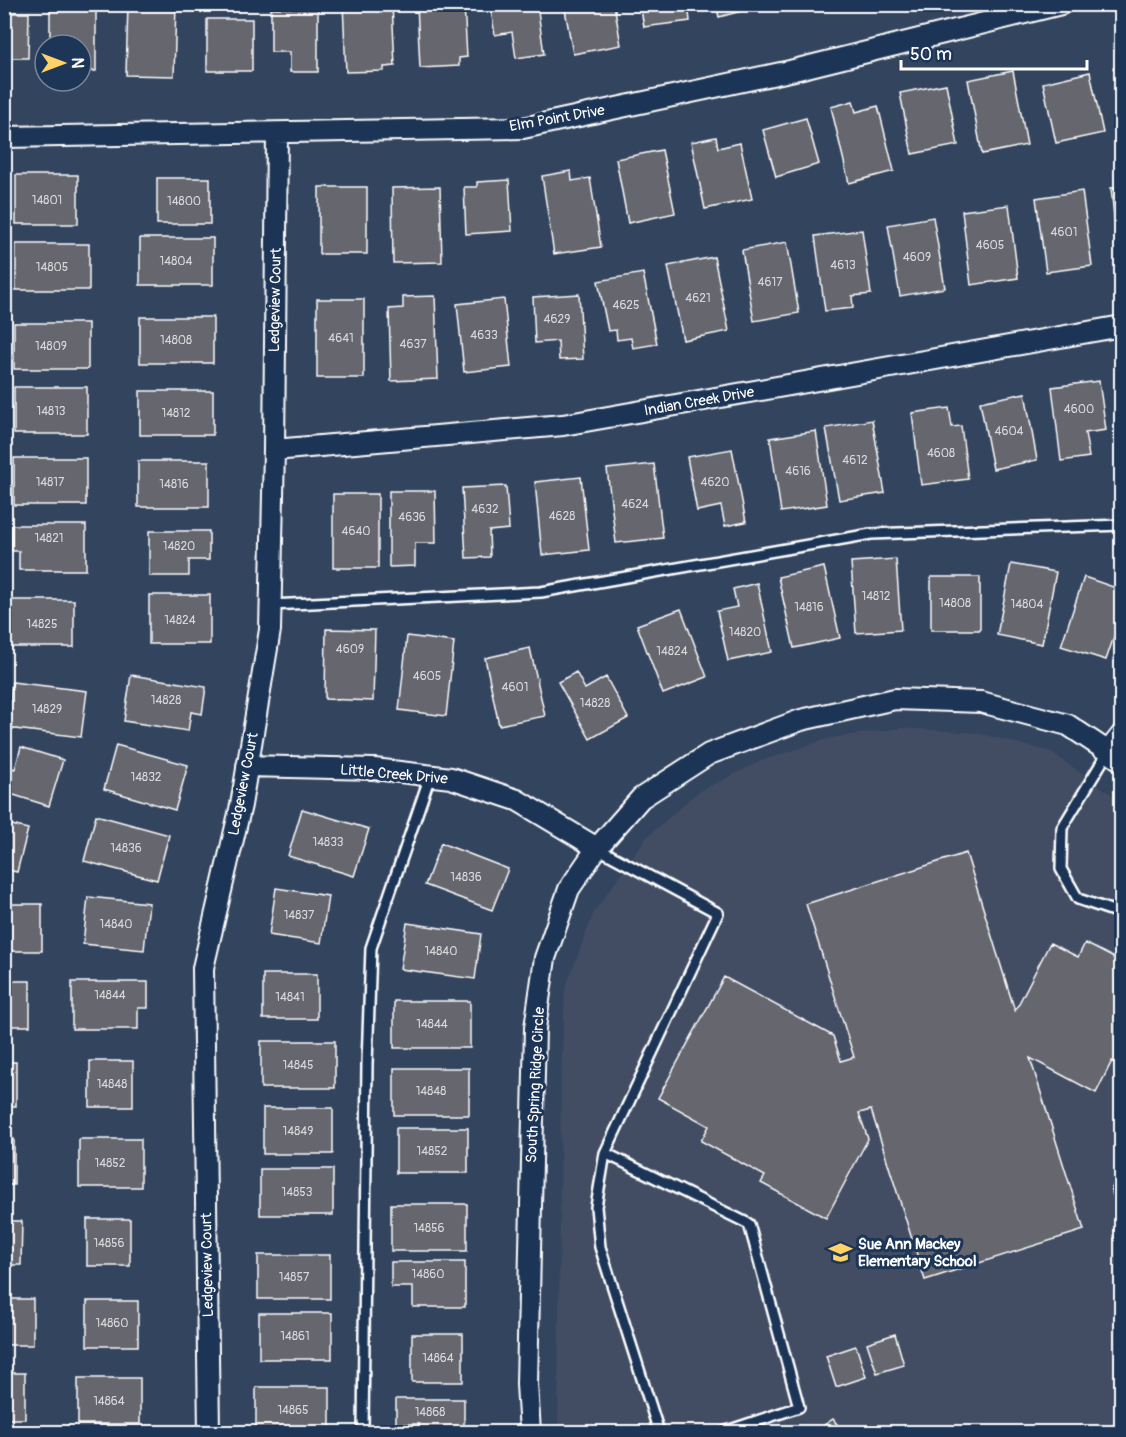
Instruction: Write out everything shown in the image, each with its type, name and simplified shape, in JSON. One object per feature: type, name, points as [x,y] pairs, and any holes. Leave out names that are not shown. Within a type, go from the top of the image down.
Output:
[{"type":"street","name":"Elm Point Drive","points":[[4,137],[523,128],[790,71],[1061,4]]},
{"type":"street","name":"Ledgeview Court","points":[[209,1432],[203,968],[241,805],[270,630],[277,133]]},
{"type":"street","name":"Indian Creek Drive","points":[[274,450],[563,425],[1122,326]]},
{"type":"street","name":"South Spring Ridge Circle","points":[[530,1432],[527,1384],[535,1028],[545,958],[569,889],[597,848],[641,798],[709,754],[801,720],[895,699],[981,702],[1068,725],[1115,757]]},
{"type":"street","points":[[1115,757],[1122,735]]},
{"type":"street","name":"Little Creek Drive","points":[[248,766],[374,769],[451,778],[517,800],[597,848]]},
{"type":"lane","points":[[270,605],[541,592],[871,534],[1122,525]]},
{"type":"lane","points":[[1115,757],[1062,828],[1061,868],[1078,899],[1122,914]]},
{"type":"lane","points":[[363,1432],[367,1064],[371,948],[430,776]]},
{"type":"lane","points":[[597,848],[718,913],[605,1153],[596,1207],[600,1246],[659,1432]]},
{"type":"lane","points":[[605,1153],[749,1224],[799,1407],[724,1432]]},
{"type":"lane","points":[[1122,1185],[1118,1190],[1122,1204]]},
{"type":"shaded area","name":"Sue Ann Mackey Elementary School","points":[[902,728],[977,733],[1051,752],[1121,801],[1121,1432],[558,1432],[561,1075],[565,989],[594,912],[647,837],[698,792],[761,761],[831,738]]},
{"type":"building","points":[[50,4],[96,4],[96,71],[93,71],[93,33],[50,33]]},
{"type":"building","points":[[128,4],[176,4],[174,76],[126,75]]},
{"type":"building","points":[[343,4],[392,4],[395,66],[384,67],[384,71],[346,72]]},
{"type":"building","points":[[417,4],[464,4],[467,57],[459,58],[459,66],[420,68]]},
{"type":"building","points":[[490,4],[537,4],[544,54],[516,58],[512,32],[495,35]]},
{"type":"building","points":[[564,4],[614,4],[621,45],[573,54]]},
{"type":"building","points":[[640,4],[688,4],[690,21],[644,27]]},
{"type":"building","points":[[716,4],[764,4],[764,5],[719,17]]},
{"type":"building","points":[[271,8],[318,8],[318,72],[290,72],[290,52],[271,52]]},
{"type":"building","points":[[4,13],[29,13],[28,58],[4,58]]},
{"type":"building","points":[[207,19],[252,19],[252,71],[207,71]]},
{"type":"building","points":[[1122,60],[1122,77],[1113,68]]},
{"type":"building","points":[[1013,71],[1027,145],[982,154],[968,80]]},
{"type":"building","points":[[1090,72],[1103,133],[1056,143],[1043,83]]},
{"type":"building","points":[[946,84],[958,145],[912,154],[900,93]]},
{"type":"building","points":[[853,101],[856,112],[878,106],[894,171],[849,183],[831,107]]},
{"type":"building","points":[[806,118],[819,164],[776,177],[763,130]]},
{"type":"building","points":[[716,137],[718,148],[740,143],[752,199],[705,209],[691,142]]},
{"type":"building","points":[[662,150],[675,213],[628,223],[616,159]]},
{"type":"building","points":[[571,171],[572,181],[590,178],[601,247],[554,254],[542,176]]},
{"type":"building","points":[[16,175],[78,175],[78,224],[16,224]]},
{"type":"building","points":[[157,178],[210,178],[210,224],[157,224]]},
{"type":"building","points":[[509,180],[512,231],[466,234],[464,187],[477,187],[477,182]]},
{"type":"building","points":[[319,187],[367,187],[367,254],[319,254]]},
{"type":"building","points":[[440,187],[442,262],[393,263],[392,188]]},
{"type":"building","points":[[1122,187],[1122,244],[1117,244],[1111,188]]},
{"type":"building","points":[[1082,191],[1092,266],[1046,272],[1036,198]]},
{"type":"building","points":[[1009,205],[1018,278],[971,285],[962,211]]},
{"type":"building","points":[[933,217],[945,288],[900,296],[888,225]]},
{"type":"building","points":[[862,230],[871,294],[852,296],[853,308],[825,311],[815,236]]},
{"type":"building","points":[[140,238],[213,238],[213,285],[140,285]]},
{"type":"building","points":[[787,242],[799,313],[754,321],[742,250]]},
{"type":"building","points":[[16,244],[89,244],[89,290],[16,290]]},
{"type":"building","points":[[714,257],[729,331],[683,340],[668,266]]},
{"type":"building","points":[[643,273],[657,344],[633,348],[631,338],[617,340],[616,330],[608,331],[598,281]]},
{"type":"building","points":[[579,294],[583,359],[559,360],[558,341],[535,343],[533,297]]},
{"type":"building","points":[[435,296],[438,379],[391,381],[389,309],[403,308],[403,297]]},
{"type":"building","points":[[317,299],[364,299],[364,378],[317,378]]},
{"type":"building","points":[[504,299],[511,367],[464,372],[457,304]]},
{"type":"building","points":[[140,317],[213,317],[213,363],[140,363]]},
{"type":"building","points":[[14,323],[88,323],[88,369],[14,369]]},
{"type":"building","points":[[1099,381],[1106,430],[1085,433],[1089,457],[1061,461],[1052,387]]},
{"type":"building","points":[[14,387],[87,387],[87,434],[14,434]]},
{"type":"building","points":[[140,391],[213,391],[213,435],[140,435]]},
{"type":"building","points":[[1025,393],[1037,460],[993,469],[980,402]]},
{"type":"building","points":[[949,408],[952,427],[961,426],[968,479],[921,485],[912,413]]},
{"type":"building","points":[[872,420],[885,493],[839,500],[826,428]]},
{"type":"building","points":[[816,431],[827,505],[781,512],[770,438]]},
{"type":"building","points":[[732,449],[746,522],[725,526],[721,506],[697,511],[687,457]]},
{"type":"building","points":[[14,458],[86,458],[86,505],[14,505]]},
{"type":"building","points":[[138,461],[209,461],[209,507],[138,507]]},
{"type":"building","points":[[654,464],[663,538],[616,543],[607,469]]},
{"type":"building","points":[[581,477],[589,550],[542,555],[535,482]]},
{"type":"building","points":[[506,486],[509,529],[489,531],[490,557],[466,558],[462,488]]},
{"type":"building","points":[[389,491],[435,491],[436,543],[415,543],[415,566],[389,567]]},
{"type":"building","points":[[333,494],[378,494],[378,568],[333,568]]},
{"type":"building","points":[[12,525],[86,525],[86,570],[19,570],[19,551],[12,551]]},
{"type":"building","points":[[149,531],[209,531],[209,560],[189,560],[189,576],[149,576]]},
{"type":"building","points":[[896,559],[901,630],[856,633],[851,562]]},
{"type":"building","points":[[1011,564],[1056,572],[1042,644],[997,635]]},
{"type":"building","points":[[824,567],[840,638],[794,648],[778,577]]},
{"type":"building","points":[[931,577],[980,577],[980,630],[931,630]]},
{"type":"building","points":[[1084,577],[1122,590],[1122,613],[1106,660],[1061,646]]},
{"type":"building","points":[[757,583],[772,652],[728,661],[717,611],[737,607],[733,589]]},
{"type":"building","points":[[149,595],[210,595],[210,644],[149,644]]},
{"type":"building","points":[[11,600],[74,600],[74,647],[11,647]]},
{"type":"building","points":[[681,609],[707,677],[663,694],[637,625]]},
{"type":"building","points":[[326,629],[375,630],[373,701],[325,699]]},
{"type":"building","points":[[407,636],[454,642],[446,716],[399,710]]},
{"type":"building","points":[[530,648],[545,716],[499,725],[485,658]]},
{"type":"building","points":[[576,672],[585,689],[606,677],[628,718],[590,739],[558,682]]},
{"type":"building","points":[[131,675],[206,687],[202,714],[191,712],[188,731],[124,721]]},
{"type":"building","points":[[12,682],[87,691],[81,737],[7,728]]},
{"type":"building","points":[[116,745],[188,765],[175,810],[104,789]]},
{"type":"building","points":[[21,747],[63,760],[49,806],[4,792],[4,766],[15,769]]},
{"type":"building","points":[[302,809],[369,829],[354,876],[288,856]]},
{"type":"building","points":[[96,815],[169,835],[157,880],[84,861]]},
{"type":"building","points":[[4,823],[28,829],[17,872],[4,869]]},
{"type":"building","points":[[441,843],[508,869],[492,910],[425,885]]},
{"type":"building","points":[[966,853],[1015,1011],[1050,943],[1078,957],[1085,943],[1122,962],[1122,1066],[1112,1061],[1096,1093],[1030,1058],[1084,1230],[925,1280],[871,1110],[859,1113],[868,1139],[826,1218],[761,1183],[765,1176],[701,1141],[709,1126],[658,1098],[724,977],[833,1036],[841,1061],[854,1057],[806,904]]},
{"type":"building","points":[[276,888],[328,896],[321,943],[269,935]]},
{"type":"building","points":[[88,897],[149,903],[144,950],[83,944]]},
{"type":"building","points":[[4,904],[42,904],[42,951],[4,951]]},
{"type":"building","points":[[407,923],[481,934],[475,979],[400,969]]},
{"type":"building","points":[[263,974],[317,974],[317,1019],[263,1019]]},
{"type":"building","points":[[4,981],[30,981],[30,1026],[4,1026]]},
{"type":"building","points":[[72,982],[148,982],[148,1008],[138,1008],[138,1029],[72,1029]]},
{"type":"building","points":[[394,1001],[470,1001],[470,1048],[394,1048]]},
{"type":"building","points":[[261,1041],[335,1041],[335,1088],[261,1088]]},
{"type":"building","points":[[90,1061],[133,1061],[133,1107],[90,1107]]},
{"type":"building","points":[[4,1062],[16,1062],[16,1106],[4,1106]]},
{"type":"building","points":[[394,1068],[469,1068],[469,1115],[394,1115]]},
{"type":"building","points":[[263,1108],[333,1108],[333,1154],[263,1154]]},
{"type":"building","points":[[396,1128],[468,1128],[468,1173],[396,1173]]},
{"type":"building","points":[[4,1139],[14,1139],[14,1185],[4,1185]]},
{"type":"building","points":[[79,1139],[141,1139],[141,1187],[79,1187]]},
{"type":"building","points":[[260,1169],[333,1169],[333,1215],[260,1215]]},
{"type":"building","points":[[391,1204],[467,1204],[467,1251],[391,1251]]},
{"type":"building","points":[[87,1219],[130,1219],[130,1266],[87,1266]]},
{"type":"building","points":[[4,1221],[22,1221],[21,1265],[4,1265]]},
{"type":"building","points":[[258,1255],[330,1255],[330,1299],[258,1299]]},
{"type":"building","points":[[391,1262],[465,1262],[465,1307],[413,1307],[413,1287],[391,1287]]},
{"type":"building","points":[[4,1299],[33,1299],[33,1345],[4,1345]]},
{"type":"building","points":[[87,1301],[138,1301],[138,1346],[87,1346]]},
{"type":"building","points":[[259,1313],[332,1313],[332,1359],[259,1359]]},
{"type":"building","points":[[412,1334],[463,1334],[463,1382],[412,1382]]},
{"type":"building","points":[[895,1334],[904,1365],[877,1373],[867,1343]]},
{"type":"building","points":[[856,1346],[866,1377],[836,1387],[826,1356]]},
{"type":"building","points":[[4,1373],[25,1373],[25,1419],[4,1419]]},
{"type":"building","points":[[78,1378],[140,1378],[140,1424],[78,1424]]},
{"type":"building","points":[[256,1387],[330,1387],[330,1432],[256,1432]]},
{"type":"building","points":[[396,1399],[464,1399],[464,1432],[419,1432],[419,1424],[396,1424]]},
{"type":"building","points":[[833,1419],[843,1432],[814,1432]]},
{"type":"place","name":"Sue Ann Mackey Elementary School","points":[[840,1253]]}]
